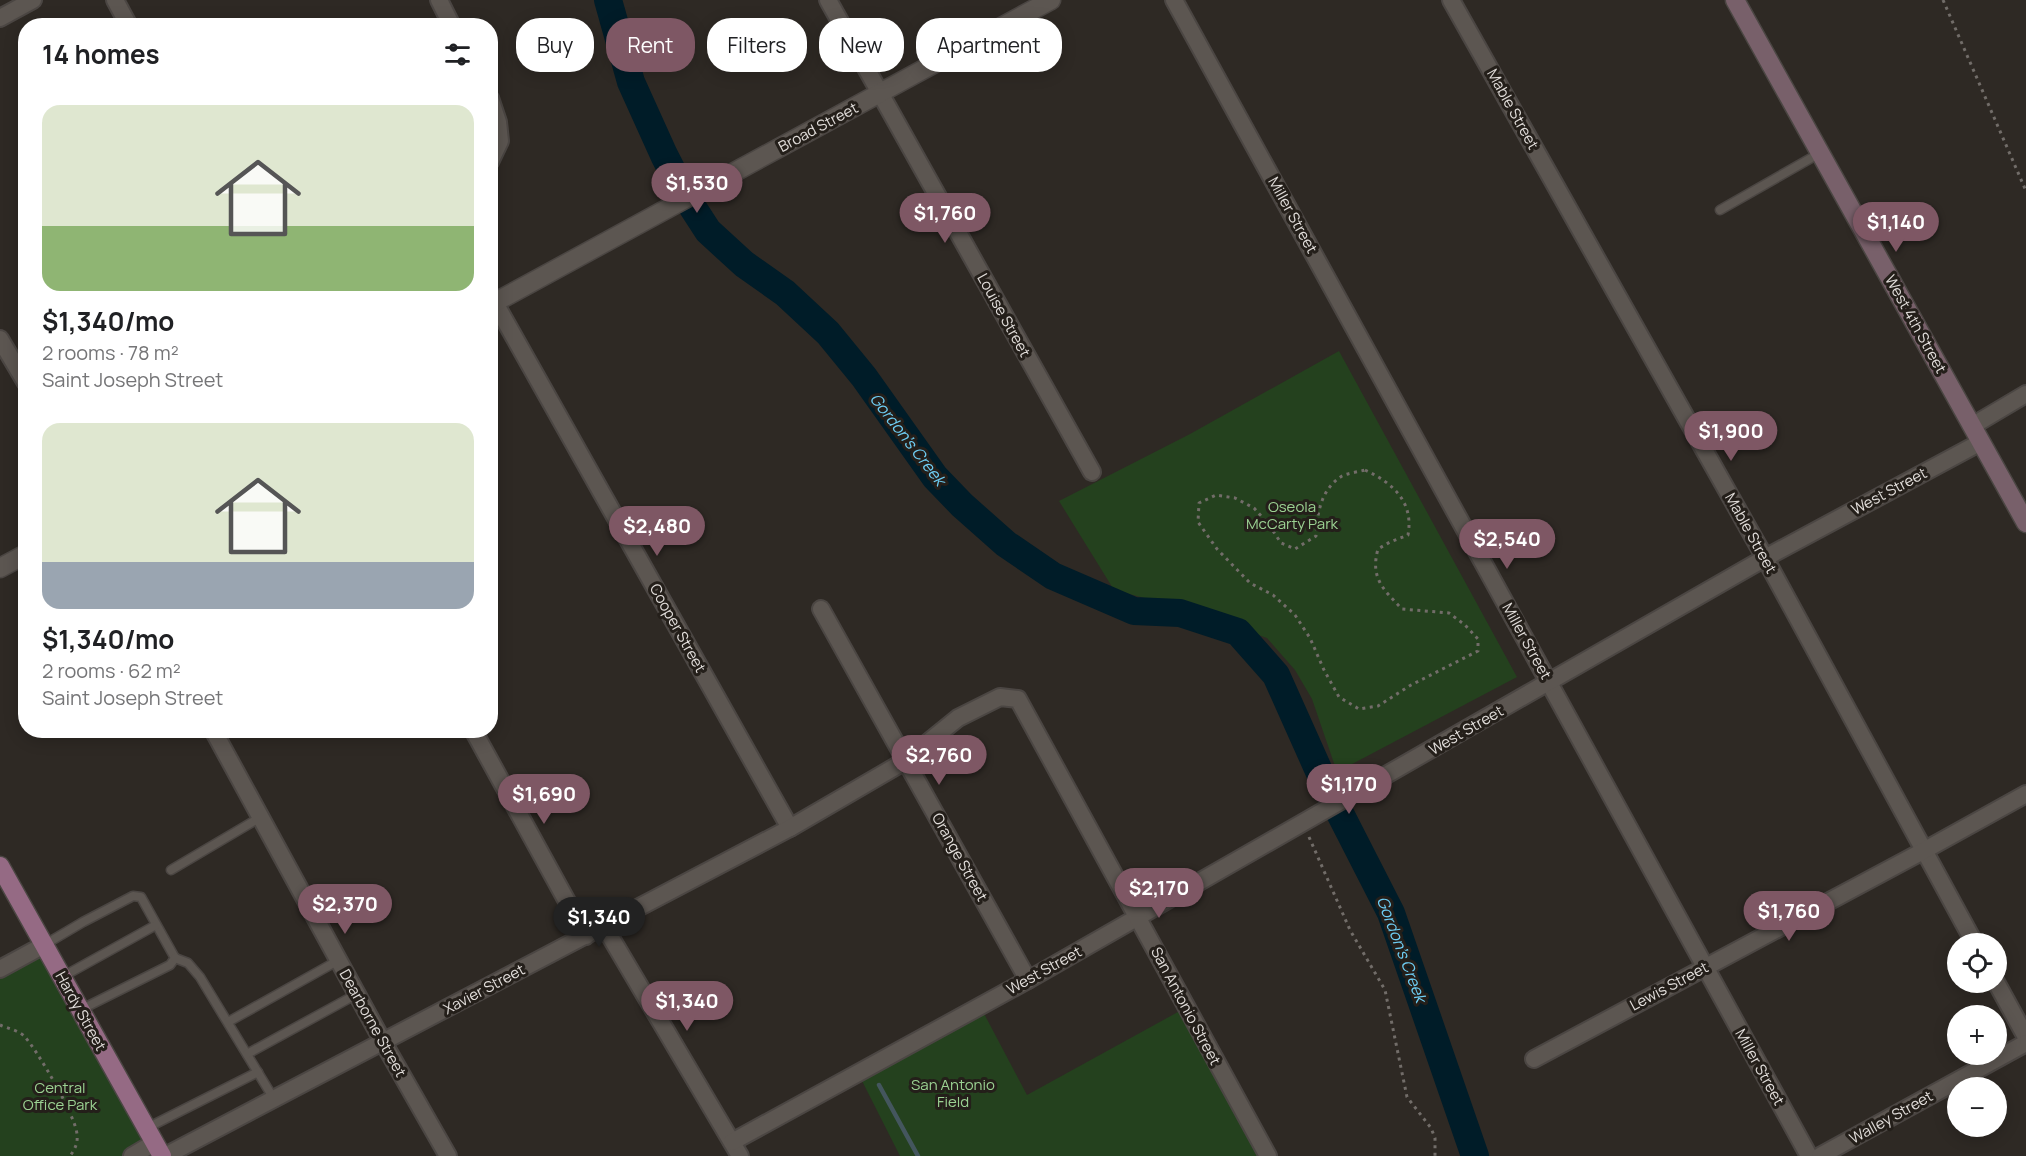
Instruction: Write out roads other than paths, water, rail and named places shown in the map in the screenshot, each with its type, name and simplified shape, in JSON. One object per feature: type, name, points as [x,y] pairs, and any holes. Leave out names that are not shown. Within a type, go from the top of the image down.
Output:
[{"type":"main road","name":"West 4th Street","points":[[1735,0],[2026,523]]},
{"type":"main road","name":"Hardy Street","points":[[0,866],[157,1146]]},
{"type":"street","points":[[0,18],[33,0]]},
{"type":"street","points":[[115,0],[125,18]]},
{"type":"street","points":[[439,0],[448,18]]},
{"type":"street","name":"Louise Street","points":[[828,0],[1092,472]]},
{"type":"street","name":"Broad Street","points":[[498,301],[1051,0]]},
{"type":"street","name":"Miller Street","points":[[1174,0],[1809,1156]]},
{"type":"street","name":"Mable Street","points":[[1451,0],[1765,558],[1970,933]]},
{"type":"street","points":[[498,122],[501,141],[498,147]]},
{"type":"street","name":"Cooper Street","points":[[498,313],[790,828]]},
{"type":"street","points":[[0,339],[18,369]]},
{"type":"street","points":[[1972,426],[2026,394]]},
{"type":"street","name":"West Street","points":[[736,1149],[1765,558],[1981,442]]},
{"type":"street","points":[[0,568],[18,558]]},
{"type":"street","name":"Orange Street","points":[[821,609],[1028,980]]},
{"type":"street","name":"Xavier Street","points":[[132,1156],[274,1099],[790,828],[905,761],[958,718],[1000,697],[1018,699]]},
{"type":"street","name":"San Antonio Street","points":[[1018,699],[1268,1156]]},
{"type":"street","name":"Dearborne Street","points":[[217,738],[448,1156]]},
{"type":"street","points":[[476,738],[586,936]]},
{"type":"street","name":"Lewis Street","points":[[1534,1059],[2026,794]]},
{"type":"street","points":[[604,926],[736,1149]]},
{"type":"street","points":[[0,969],[44,945]]},
{"type":"street","points":[[2002,993],[2026,1037]]},
{"type":"street","name":"Walley Street","points":[[1820,1156],[2026,1043]]},
{"type":"lane","points":[[1720,210],[1820,153]]},
{"type":"lane","points":[[171,870],[261,817]]},
{"type":"lane","points":[[44,945],[133,896],[141,897],[173,962]]},
{"type":"lane","points":[[62,977],[156,925]]},
{"type":"lane","points":[[228,1022],[339,960]]},
{"type":"lane","points":[[81,1010],[173,962],[188,963],[228,1022],[274,1099]]},
{"type":"lane","points":[[247,1053],[357,993]]},
{"type":"lane","points":[[157,1146],[258,1072]]},
{"type":"waterway","name":"Gordon's Creek","points":[[608,0],[631,82],[684,194],[708,231],[744,264],[785,293],[828,333],[864,377],[935,477],[962,505],[1006,544],[1053,576],[1134,611],[1180,613],[1238,632],[1276,675],[1323,780],[1391,913],[1475,1156]]},
{"type":"waterway","points":[[879,1085],[918,1156]]},
{"type":"park label","name":"Oseola McCarty Park","points":[[1292,514]]},
{"type":"park label","name":"San Antonio Field","points":[[953,1092]]},
{"type":"park label","name":"Central Office Park","points":[[60,1096]]}]
